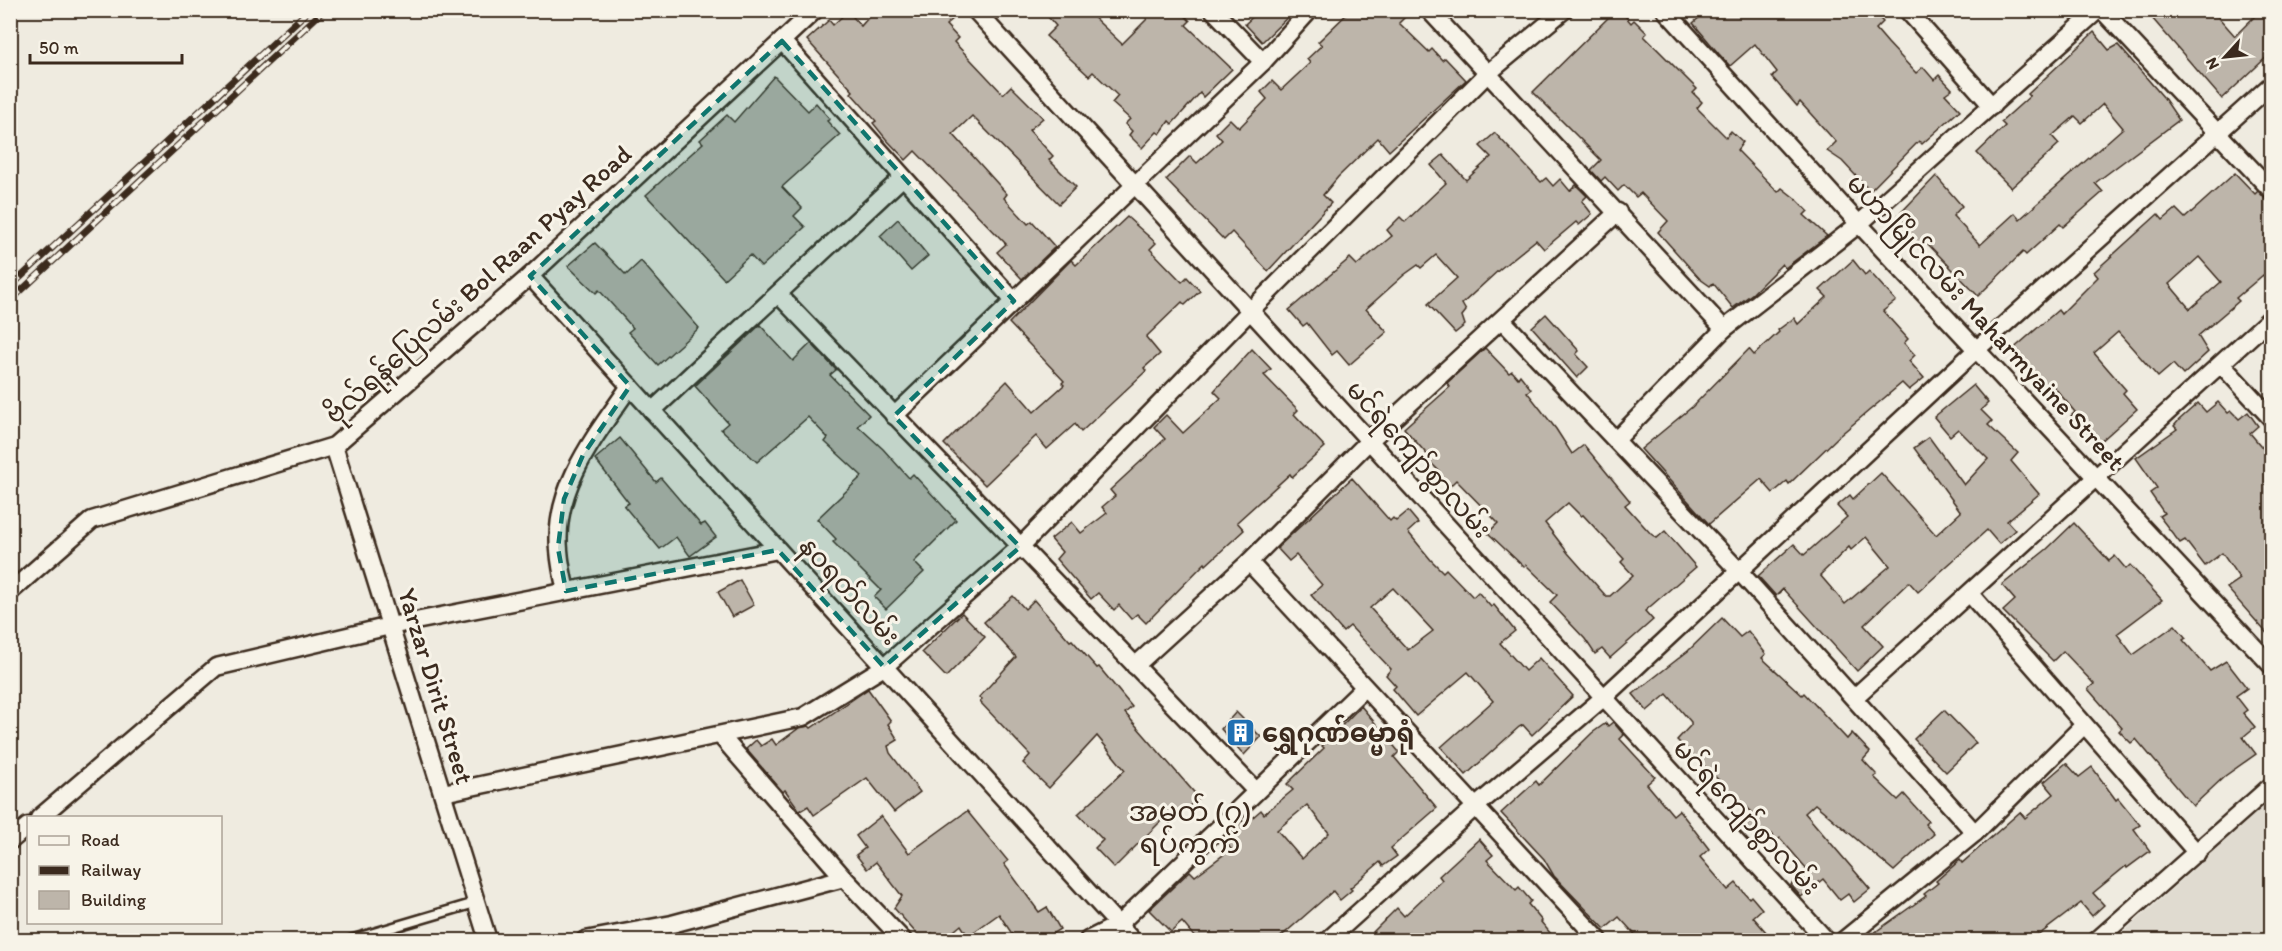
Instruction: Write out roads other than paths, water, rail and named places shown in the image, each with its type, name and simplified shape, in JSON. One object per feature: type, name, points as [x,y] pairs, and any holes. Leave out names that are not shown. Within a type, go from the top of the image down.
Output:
[{"type":"street","name":"ဗိုလ်ရန်ပြေလမ်း Bol Raan Pyay Road","points":[[10,592],[92,520],[334,446],[530,276],[815,10]]},
{"type":"street","name":"မင်ရဲကျော်စွာလမ်း","points":[[975,10],[1826,940]]},
{"type":"street","points":[[1213,10],[1263,62]]},
{"type":"street","points":[[894,416],[1263,62],[1310,10]]},
{"type":"street","points":[[1429,10],[1724,329]]},
{"type":"street","points":[[443,793],[803,717],[885,667],[1020,547],[1250,311],[1487,74],[1564,10]]},
{"type":"street","name":"မဟာမြိုင်လမ်း Maharmyaine Street","points":[[1665,10],[1859,224],[2271,666]]},
{"type":"street","points":[[1907,10],[1992,106]]},
{"type":"street","points":[[1617,440],[1724,329],[1859,224],[2100,10],[2271,191]]},
{"type":"street","points":[[782,42],[1014,301]]},
{"type":"street","points":[[1328,940],[1474,808],[1603,698],[1976,350],[2271,84]]},
{"type":"street","points":[[652,411],[902,178]]},
{"type":"street","points":[[1135,666],[1249,562],[1369,441],[1618,212]]},
{"type":"street","name":"နဝရတ်လမ်း","points":[[530,276],[1132,940]]},
{"type":"street","points":[[778,294],[1255,790]]},
{"type":"street","points":[[1855,697],[2271,318]]},
{"type":"street","points":[[1502,321],[1738,570],[1975,832]]},
{"type":"street","points":[[2221,364],[2271,419]]},
{"type":"street","points":[[566,591],[558,548],[564,499],[583,455],[630,386]]},
{"type":"street","name":"Yarzar Dirit Street","points":[[334,446],[488,940]]},
{"type":"street","points":[[41,816],[216,667],[390,626],[778,550]]},
{"type":"street","points":[[1249,562],[1593,938]]},
{"type":"street","points":[[1970,594],[2197,853]]},
{"type":"street","points":[[1088,940],[1118,925],[1255,790],[1364,688]]},
{"type":"street","points":[[1844,940],[1975,832],[2084,725]]},
{"type":"street","points":[[720,735],[844,878],[903,940]]},
{"type":"street","points":[[2097,940],[2271,785]]},
{"type":"street","points":[[10,841],[27,827]]},
{"type":"street","points":[[585,940],[675,932],[844,878]]},
{"type":"lane","points":[[350,940],[475,903]]},
{"type":"railway","points":[[10,287],[309,10]]},
{"type":"railway","points":[[10,301],[324,10]]},
{"type":"place","name":"ရွှေဂုဏ်ဓမ္မာရုံ","points":[[1241,733]]},
{"type":"district","name":"အမှတ် (၇) ရပ်ကွက်","points":[[1190,827]]}]
